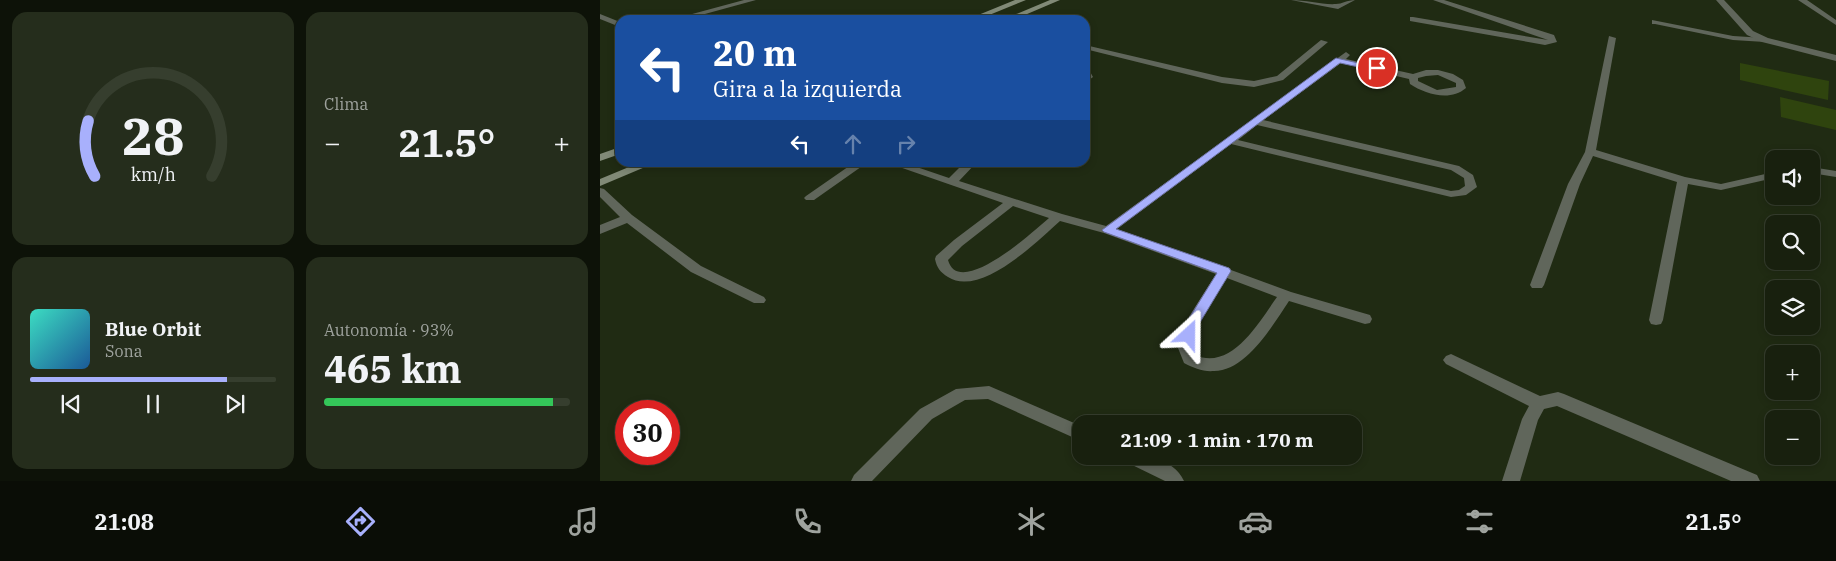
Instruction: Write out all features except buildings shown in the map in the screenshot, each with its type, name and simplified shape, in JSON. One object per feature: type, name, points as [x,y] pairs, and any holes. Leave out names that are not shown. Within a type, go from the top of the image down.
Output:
[{"type":"main road","points":[[982,15],[1019,0]]},
{"type":"main road","points":[[1018,15],[1056,0]]},
{"type":"main road","points":[[600,158],[615,152]]},
{"type":"main road","points":[[600,183],[640,167]]},
{"type":"street","points":[[694,15],[752,0]]},
{"type":"street","points":[[1295,0],[1338,8],[1351,0]]},
{"type":"street","points":[[1413,20],[1545,43],[1553,42],[1551,37],[1437,0]]},
{"type":"street","points":[[1720,0],[1750,33],[1765,40],[1834,58]]},
{"type":"street","points":[[1802,0],[1836,23]]},
{"type":"street","points":[[600,16],[615,23]]},
{"type":"street","points":[[1482,32],[1495,18]]},
{"type":"street","points":[[1655,22],[1733,38],[1765,40]]},
{"type":"street","points":[[1537,285],[1574,184],[1590,152],[1612,38]]},
{"type":"street","points":[[1090,48],[1222,80],[1254,84],[1280,78],[1324,42]]},
{"type":"street","points":[[1108,230],[1342,58],[1414,77]]},
{"type":"street","points":[[1230,141],[1451,194],[1462,193],[1471,187],[1469,177],[1455,168],[1257,122]]},
{"type":"street","points":[[1590,152],[1683,180],[1721,187],[1765,177]]},
{"type":"street","points":[[810,198],[856,167]]},
{"type":"street","points":[[907,167],[1058,217],[1108,230],[1225,271],[1286,295],[1365,319]]},
{"type":"street","points":[[951,182],[967,167]]},
{"type":"street","points":[[1820,171],[1836,174]]},
{"type":"street","points":[[1656,320],[1683,180]]},
{"type":"street","points":[[600,191],[628,218],[696,269],[759,300]]},
{"type":"street","points":[[1011,202],[958,243],[941,260],[945,270],[953,276],[968,278],[994,269],[1058,217]]},
{"type":"street","points":[[600,230],[628,218]]},
{"type":"street","points":[[1225,271],[1192,323],[1185,348],[1189,359],[1205,366],[1223,364],[1248,347],[1286,295]]},
{"type":"street","points":[[1451,360],[1539,403],[1558,399],[1751,481]]},
{"type":"street","points":[[860,481],[926,414],[962,394],[988,392],[1072,430]]},
{"type":"street","points":[[1511,481],[1530,420],[1539,403]]},
{"type":"street","points":[[1150,465],[1170,474],[1175,481]]},
{"type":"green space","points":[[1740,63],[1829,81],[1828,100],[1740,80]]},
{"type":"green space","points":[[1780,97],[1836,110],[1836,130],[1781,117]]},
{"type":"route","points":[[1189,335],[1192,323],[1225,271],[1108,230],[1339,60],[1377,68]]}]
